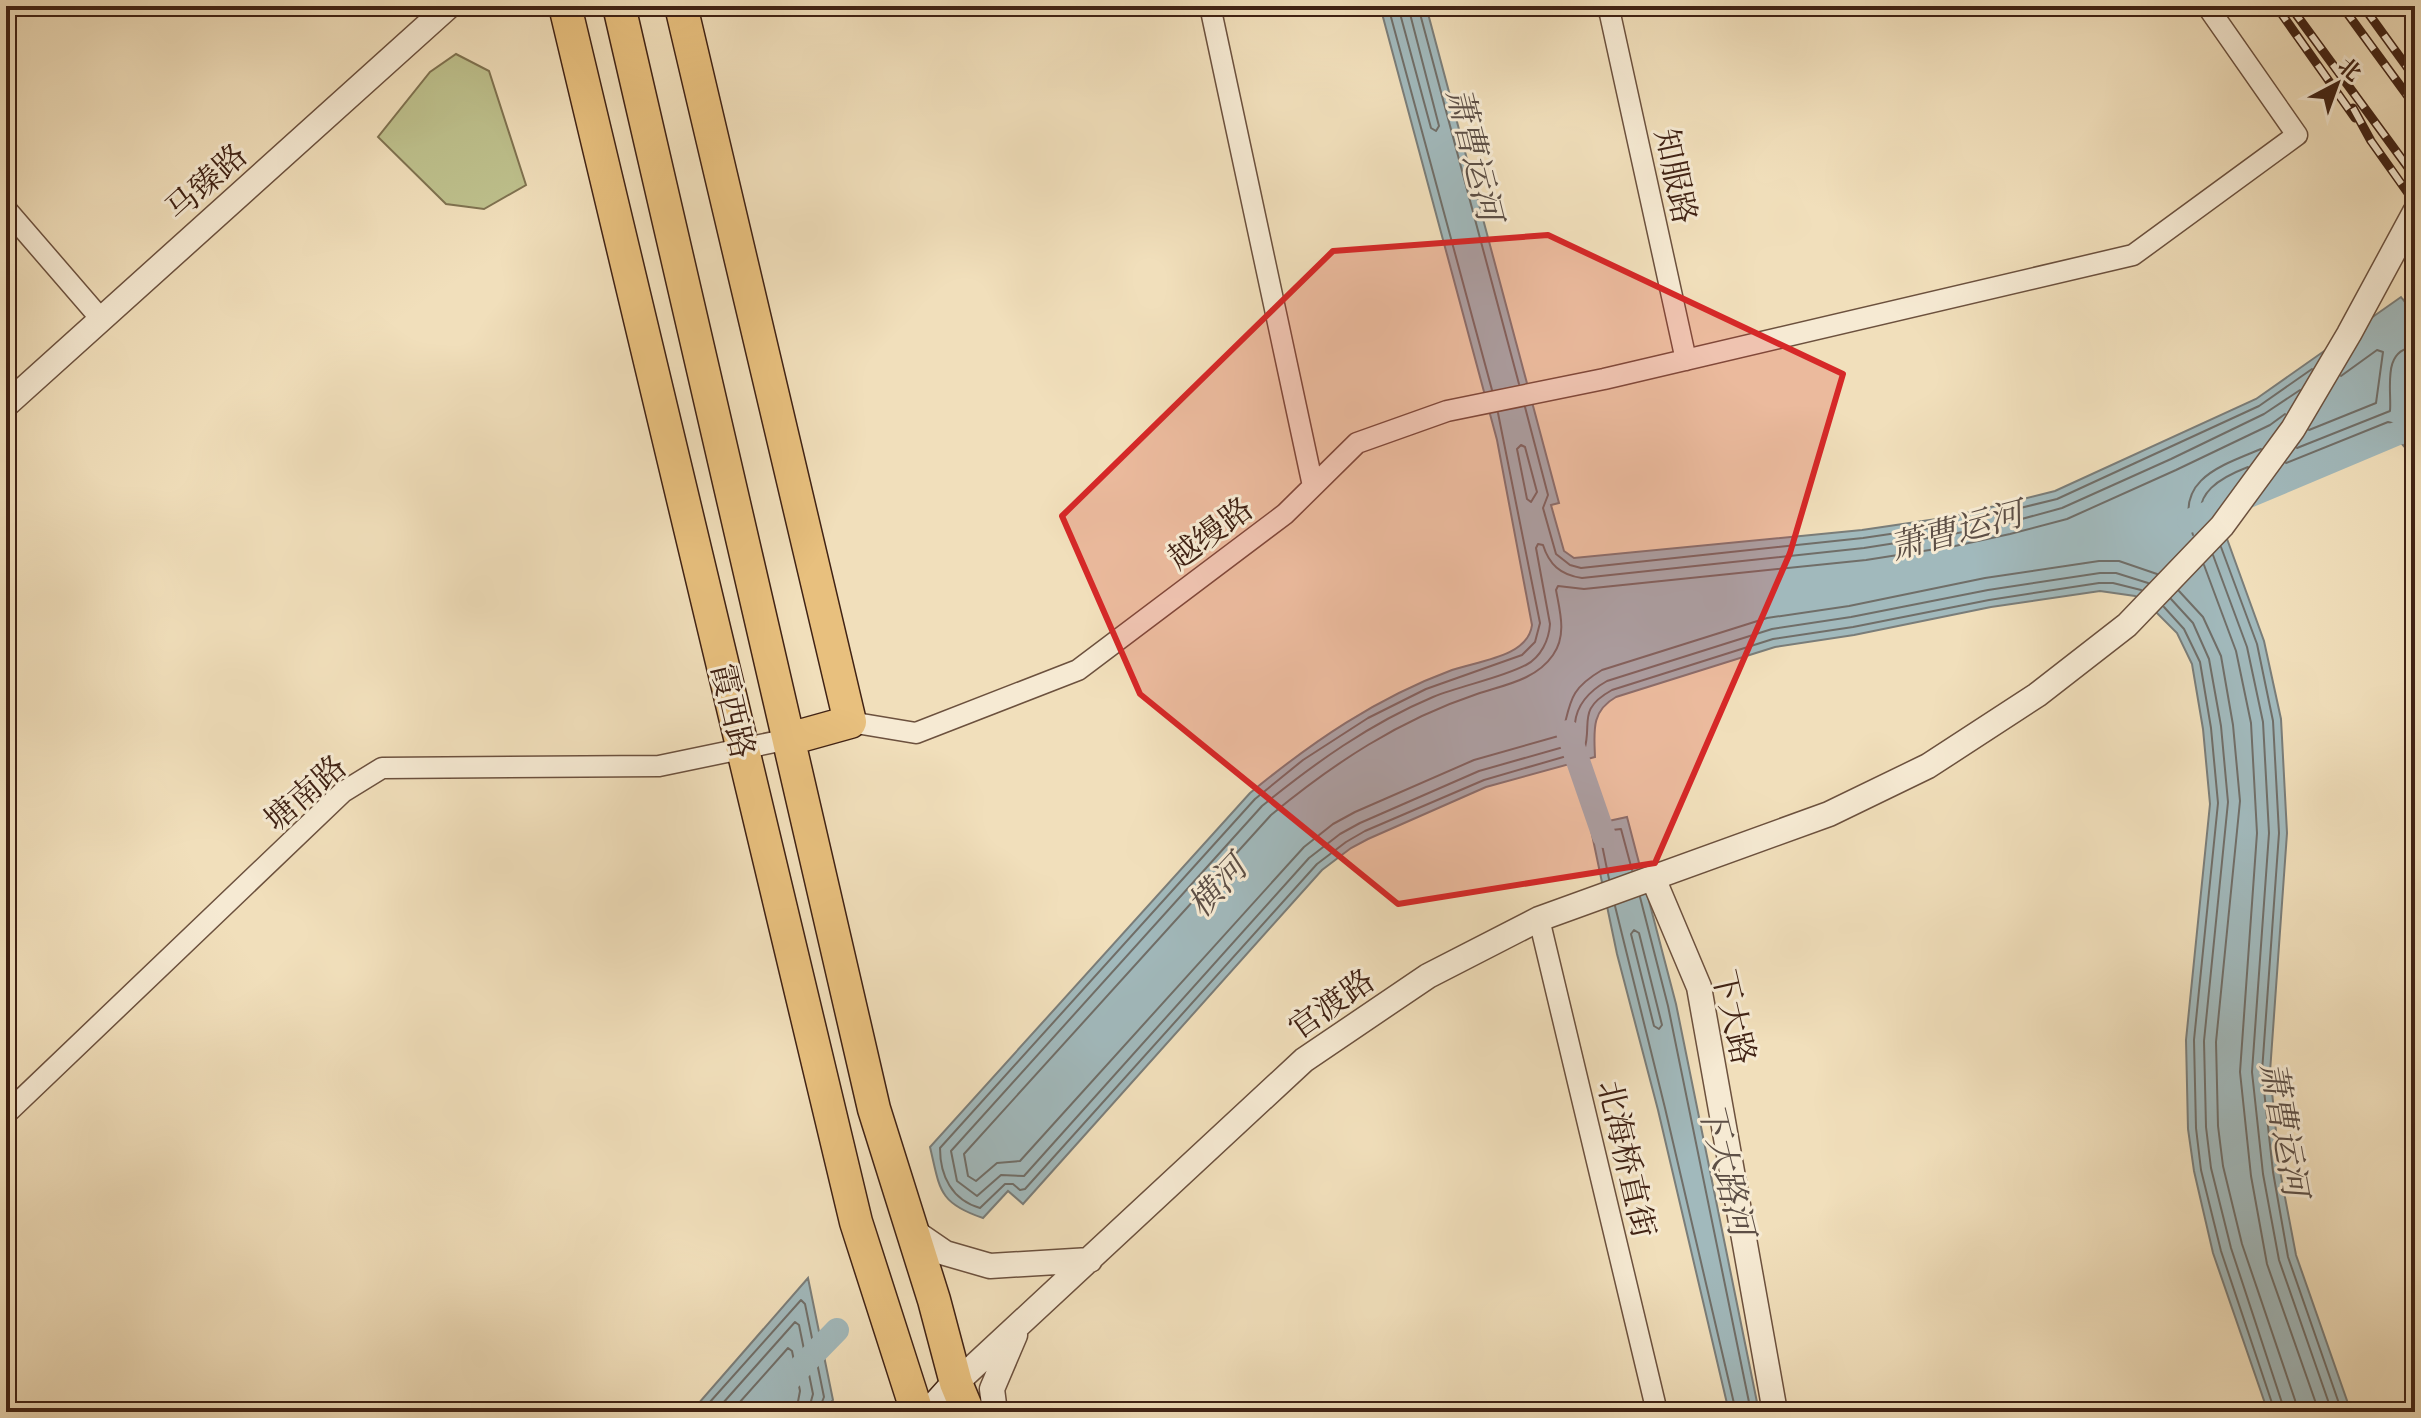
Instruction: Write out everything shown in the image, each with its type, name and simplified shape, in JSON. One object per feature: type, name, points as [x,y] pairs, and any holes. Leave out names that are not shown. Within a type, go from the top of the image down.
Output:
[{"type":"main road","name":"霞西路","points":[[565,6],[856,1222],[917,1412]]},
{"type":"main road","name":"霞西路","points":[[619,6],[874,1109],[962,1398]]},
{"type":"main road","points":[[681,6],[850,722],[789,739]]},
{"type":"main road","points":[[930,1412],[962,1398]]},
{"type":"street","name":"马臻路","points":[[6,405],[449,6]]},
{"type":"street","points":[[1210,6],[1313,486]]},
{"type":"street","name":"知服路","points":[[1606,6],[1686,360]]},
{"type":"street","name":"越缦路","points":[[850,722],[916,733],[1078,670],[1285,514],[1357,443],[1447,411],[1604,379],[2133,255],[2297,135],[2207,6]]},
{"type":"street","points":[[6,209],[101,319]]},
{"type":"street","name":"官渡路","points":[[962,1398],[1020,1325],[1304,1060],[1428,976],[1539,919],[1829,814],[1928,766],[2037,695],[2127,625],[2222,526],[2293,429],[2415,212]]},
{"type":"street","name":"塘南路","points":[[6,1114],[343,792],[382,768],[659,766],[789,739]]},
{"type":"street","name":"下大路","points":[[1653,878],[1699,987],[1775,1412]]},
{"type":"street","name":"北海桥直街","points":[[1539,919],[1657,1412]]},
{"type":"street","points":[[910,1229],[945,1253],[990,1266],[1090,1260]]},
{"type":"street","points":[[995,1412],[992,1389],[1020,1325]]},
{"type":"highlighted area","points":[[1548,235],[1843,374],[1790,553],[1655,863],[1398,904],[1140,694],[1062,516],[1333,251]]},
{"type":"green space","points":[[456,54],[489,71],[526,185],[484,209],[446,204],[378,137],[430,72]]},
{"type":"water","name":"萧曹运河","points":[[1380,6],[1426,6],[1559,503],[1551,505],[1564,551],[1574,558],[1862,530],[1950,517],[2055,491],[2256,399],[2401,297],[2413,313],[2417,335],[2415,359],[2406,389],[2415,407],[2415,459],[2390,430],[2237,491],[2221,502],[2218,514],[2264,641],[2281,719],[2287,833],[2270,1072],[2280,1171],[2296,1255],[2351,1412],[2268,1412],[2213,1253],[2194,1171],[2188,1129],[2186,1040],[2210,804],[2203,729],[2192,664],[2177,633],[2146,602],[2135,596],[2100,591],[1991,607],[1854,635],[1775,647],[1616,697],[1598,715],[1595,757],[1486,787],[1368,839],[1322,870],[1023,1204],[1008,1191],[983,1218],[957,1206],[943,1193],[930,1147],[1250,793],[1321,739],[1371,708],[1424,681],[1512,651],[1528,636],[1532,625],[1497,440]]},
{"type":"water","points":[[1627,817],[1676,1004],[1759,1412],[1729,1412],[1658,1110],[1617,954],[1590,825]]},
{"type":"water","points":[[808,1278],[833,1400],[823,1412],[691,1412]]},
{"type":"waterway","points":[[2189,521],[2403,431],[2415,409]]},
{"type":"waterway","points":[[1568,732],[1604,836]]},
{"type":"waterway","name":"横河","points":[[757,1412],[837,1330]]},
{"type":"railway","points":[[2276,6],[2355,118]]},
{"type":"railway","points":[[2290,6],[2415,177]]},
{"type":"railway","points":[[2342,6],[2415,106]]},
{"type":"railway","points":[[2363,6],[2415,78]]},
{"type":"railway","points":[[2353,108],[2371,141],[2415,203]]},
{"type":"water label","name":"下大路河","points":[[1727,1169]]}]
